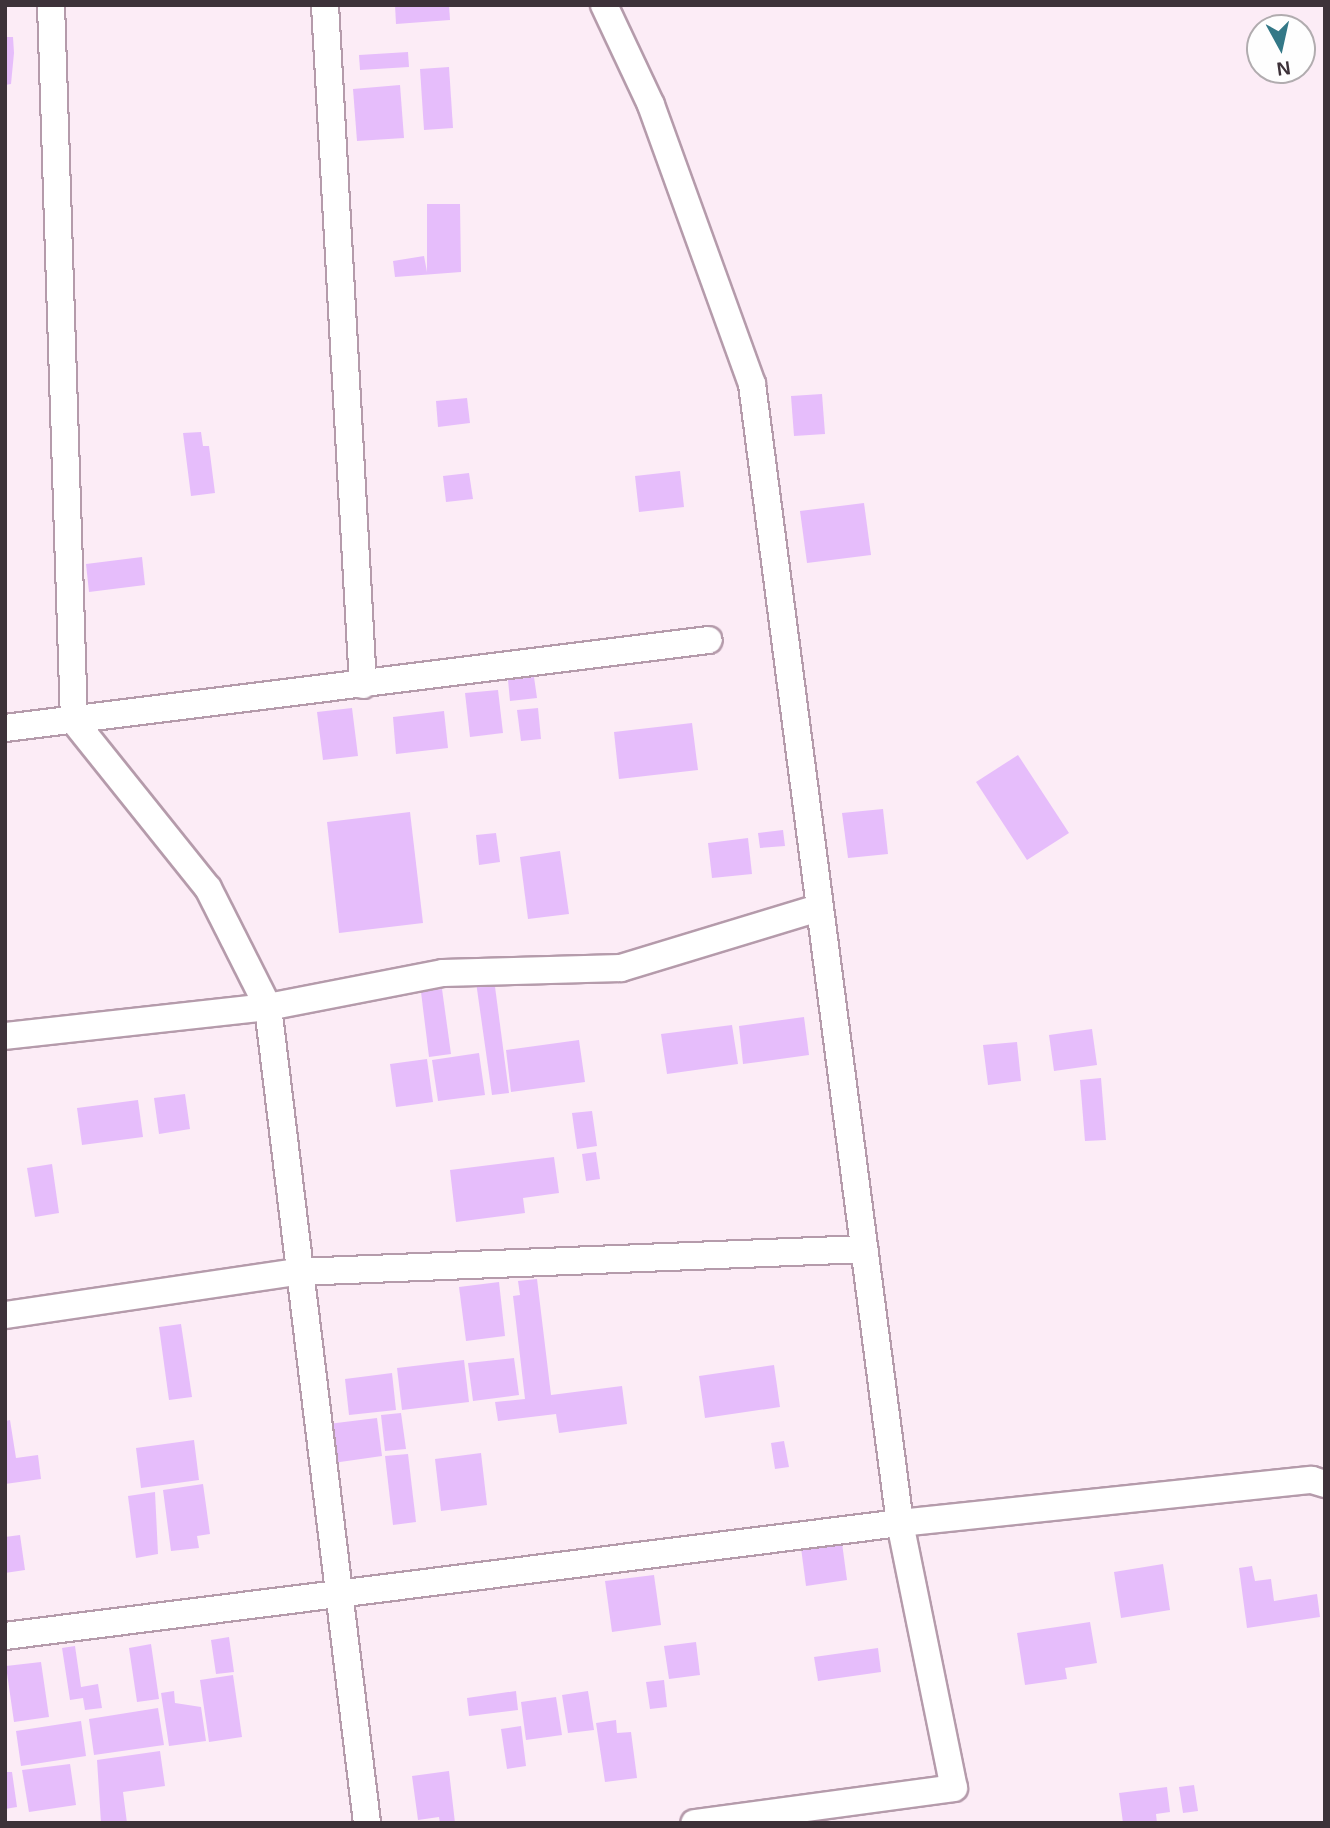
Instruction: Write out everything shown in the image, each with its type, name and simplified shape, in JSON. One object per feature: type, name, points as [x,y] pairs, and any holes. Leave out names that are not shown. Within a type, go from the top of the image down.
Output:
[{"type":"street","points":[[51,5],[74,722],[208,888],[268,1007],[297,1272],[342,1591],[367,1823]]},
{"type":"street","points":[[325,5],[363,685]]},
{"type":"street","points":[[604,5],[651,105],[752,384],[900,1523],[954,1788],[694,1823]]},
{"type":"street","points":[[5,728],[74,722],[709,640]]},
{"type":"street","points":[[5,1036],[268,1007],[443,973],[621,968],[819,908]]},
{"type":"street","points":[[5,1315],[297,1272],[864,1249]]},
{"type":"street","points":[[5,1636],[342,1591],[900,1523],[1312,1480],[1325,1484]]},
{"type":"building","points":[[395,5],[449,5],[450,20],[396,24]]},
{"type":"building","points":[[5,37],[13,37],[14,53],[11,84],[5,85]]},
{"type":"building","points":[[408,52],[409,67],[360,70],[359,55]]},
{"type":"building","points":[[449,67],[453,128],[424,130],[420,69]]},
{"type":"building","points":[[400,85],[404,138],[357,141],[353,89]]},
{"type":"building","points":[[427,204],[460,204],[461,272],[395,277],[393,261],[424,256],[427,272]]},
{"type":"building","points":[[822,394],[825,434],[794,436],[791,396]]},
{"type":"building","points":[[467,398],[470,423],[438,427],[436,401]]},
{"type":"building","points":[[201,432],[203,446],[209,446],[215,493],[191,496],[183,433]]},
{"type":"building","points":[[680,471],[684,507],[639,512],[635,476]]},
{"type":"building","points":[[469,473],[473,499],[446,502],[443,476]]},
{"type":"building","points":[[864,503],[871,555],[807,563],[800,511]]},
{"type":"building","points":[[142,557],[145,585],[89,592],[86,564]]},
{"type":"building","points":[[534,677],[537,698],[510,701],[508,680]]},
{"type":"building","points":[[498,690],[503,733],[470,737],[465,693]]},
{"type":"building","points":[[352,708],[358,756],[323,760],[317,712]]},
{"type":"building","points":[[538,708],[541,739],[521,741],[517,710]]},
{"type":"building","points":[[444,711],[448,748],[396,754],[393,717]]},
{"type":"building","points":[[692,723],[698,770],[619,779],[614,732]]},
{"type":"building","points":[[1018,755],[1069,833],[1027,860],[976,782]]},
{"type":"building","points":[[883,809],[888,854],[848,858],[842,813]]},
{"type":"building","points":[[410,812],[423,923],[339,933],[327,822]]},
{"type":"building","points":[[783,830],[785,846],[760,848],[758,833]]},
{"type":"building","points":[[496,833],[500,862],[479,865],[476,835]]},
{"type":"building","points":[[748,838],[752,874],[712,878],[708,843]]},
{"type":"building","points":[[560,851],[569,914],[528,919],[520,857]]},
{"type":"building","points":[[494,979],[509,1093],[492,1095],[476,982]]},
{"type":"building","points":[[442,989],[451,1054],[429,1057],[421,992]]},
{"type":"building","points":[[804,1017],[809,1055],[743,1064],[739,1026]]},
{"type":"building","points":[[732,1025],[738,1064],[667,1074],[661,1034]]},
{"type":"building","points":[[1092,1029],[1097,1065],[1054,1071],[1049,1035]]},
{"type":"building","points":[[579,1040],[585,1082],[511,1092],[506,1050]]},
{"type":"building","points":[[1017,1042],[1021,1081],[988,1085],[983,1045]]},
{"type":"building","points":[[479,1053],[485,1095],[438,1101],[432,1060]]},
{"type":"building","points":[[427,1059],[433,1102],[396,1107],[390,1064]]},
{"type":"building","points":[[1101,1078],[1106,1140],[1085,1141],[1080,1080]]},
{"type":"building","points":[[185,1094],[190,1129],[159,1134],[154,1098]]},
{"type":"building","points":[[138,1100],[143,1137],[82,1145],[77,1108]]},
{"type":"building","points":[[592,1111],[597,1146],[577,1149],[572,1113]]},
{"type":"building","points":[[596,1152],[600,1179],[586,1181],[582,1154]]},
{"type":"building","points":[[554,1157],[559,1193],[523,1198],[525,1213],[456,1222],[450,1170]]},
{"type":"building","points":[[52,1164],[59,1213],[35,1217],[27,1168]]},
{"type":"building","points":[[537,1279],[551,1395],[622,1386],[627,1424],[559,1433],[556,1414],[498,1421],[495,1402],[525,1399],[513,1296],[520,1295],[518,1281]]},
{"type":"building","points":[[499,1282],[505,1336],[466,1341],[459,1287]]},
{"type":"building","points":[[181,1324],[192,1397],[169,1400],[159,1327]]},
{"type":"building","points":[[514,1358],[519,1395],[473,1401],[468,1363]]},
{"type":"building","points":[[464,1360],[469,1402],[402,1410],[397,1368]]},
{"type":"building","points":[[774,1365],[780,1407],[705,1418],[699,1376]]},
{"type":"building","points":[[392,1373],[396,1410],[349,1415],[345,1379]]},
{"type":"building","points":[[401,1413],[406,1449],[385,1451],[381,1415]]},
{"type":"building","points":[[377,1418],[382,1456],[333,1463],[328,1424]]},
{"type":"building","points":[[10,1420],[16,1458],[38,1455],[41,1479],[5,1484],[5,1421]]},
{"type":"building","points":[[194,1440],[199,1480],[141,1488],[136,1448]]},
{"type":"building","points":[[784,1441],[789,1467],[775,1469],[771,1443]]},
{"type":"building","points":[[481,1453],[487,1505],[441,1511],[435,1459]]},
{"type":"building","points":[[408,1454],[416,1522],[393,1525],[385,1456]]},
{"type":"building","points":[[203,1484],[210,1534],[197,1536],[199,1548],[171,1551],[163,1490]]},
{"type":"building","points":[[155,1492],[158,1554],[136,1558],[128,1496]]},
{"type":"building","points":[[20,1535],[25,1570],[5,1573],[5,1537]]},
{"type":"building","points":[[842,1543],[847,1580],[806,1586],[801,1548]]},
{"type":"building","points":[[1163,1564],[1170,1610],[1121,1618],[1114,1572]]},
{"type":"building","points":[[1252,1566],[1255,1581],[1271,1579],[1274,1601],[1317,1594],[1320,1617],[1247,1628],[1239,1568]]},
{"type":"building","points":[[654,1575],[661,1625],[612,1632],[605,1581]]},
{"type":"building","points":[[1090,1622],[1097,1663],[1065,1668],[1067,1679],[1025,1685],[1017,1633]]},
{"type":"building","points":[[229,1637],[234,1672],[216,1674],[211,1640]]},
{"type":"building","points":[[696,1642],[700,1675],[669,1679],[664,1646]]},
{"type":"building","points":[[151,1644],[159,1699],[137,1702],[129,1648]]},
{"type":"building","points":[[75,1646],[81,1687],[98,1684],[102,1708],[85,1710],[83,1698],[70,1700],[62,1648]]},
{"type":"building","points":[[878,1648],[881,1672],[818,1681],[814,1657]]},
{"type":"building","points":[[41,1662],[49,1717],[14,1722],[6,1666]]},
{"type":"building","points":[[233,1675],[242,1737],[209,1742],[200,1680]]},
{"type":"building","points":[[664,1680],[667,1707],[650,1709],[646,1682]]},
{"type":"building","points":[[174,1691],[175,1703],[201,1707],[206,1741],[169,1746],[161,1693]]},
{"type":"building","points":[[516,1691],[518,1710],[469,1716],[467,1698]]},
{"type":"building","points":[[588,1691],[594,1730],[568,1733],[562,1695]]},
{"type":"building","points":[[556,1697],[562,1735],[526,1740],[521,1702]]},
{"type":"building","points":[[158,1708],[164,1745],[94,1755],[89,1719]]},
{"type":"building","points":[[616,1720],[617,1733],[631,1732],[637,1778],[605,1782],[596,1723]]},
{"type":"building","points":[[81,1721],[86,1756],[21,1766],[16,1731]]},
{"type":"building","points":[[521,1726],[526,1766],[507,1769],[501,1729]]},
{"type":"building","points":[[160,1751],[165,1786],[123,1792],[127,1823],[101,1823],[97,1760]]},
{"type":"building","points":[[70,1764],[76,1805],[29,1812],[22,1770]]},
{"type":"building","points":[[449,1771],[455,1823],[440,1823],[439,1817],[418,1820],[412,1776]]},
{"type":"building","points":[[5,1772],[12,1772],[17,1807],[5,1809]]},
{"type":"building","points":[[1194,1785],[1198,1811],[1183,1813],[1179,1787]]},
{"type":"building","points":[[1167,1787],[1170,1812],[1156,1814],[1157,1823],[1123,1823],[1119,1793]]}]
